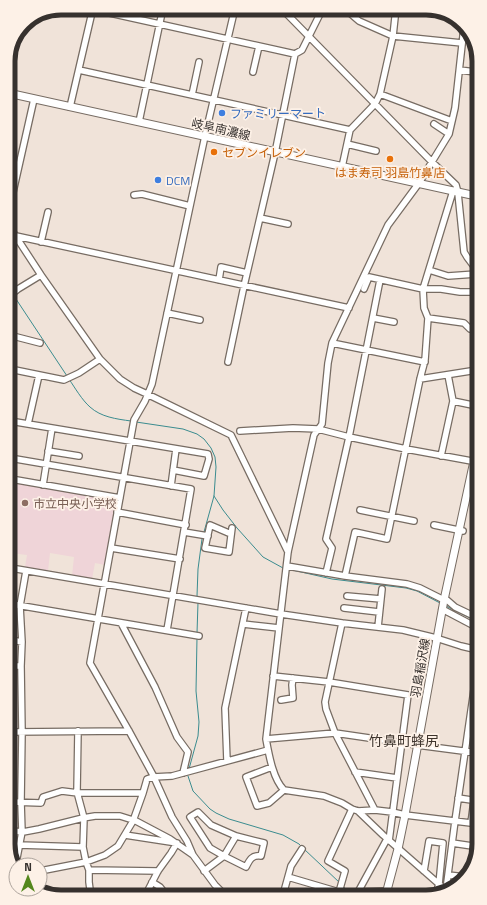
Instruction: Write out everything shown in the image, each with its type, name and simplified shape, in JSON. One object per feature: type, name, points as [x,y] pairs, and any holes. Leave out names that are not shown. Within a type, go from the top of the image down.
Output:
[{"type":"main road","name":"岐阜南濃線","points":[[15,95],[472,195]]},
{"type":"main road","name":"羽島稲沢線","points":[[388,890],[400,850],[438,639],[472,481]]},
{"type":"street","points":[[70,107],[92,15]]},
{"type":"street","points":[[120,15],[295,54],[302,50],[320,15]]},
{"type":"street","points":[[139,122],[162,15]]},
{"type":"street","points":[[193,855],[187,841],[172,817],[129,731],[90,663],[134,420],[145,401],[152,384],[205,136],[233,15]]},
{"type":"street","points":[[288,15],[456,186],[464,252],[472,264]]},
{"type":"street","points":[[352,15],[359,21],[393,36],[462,43]]},
{"type":"street","points":[[342,167],[350,130],[375,104],[380,94],[393,36],[395,15]]},
{"type":"street","points":[[443,887],[358,812],[342,803],[324,796],[284,790],[280,786],[272,767],[266,739],[288,552],[314,435],[322,424],[328,363],[332,343],[388,225],[419,183],[449,134],[460,70],[463,35]]},
{"type":"street","points":[[253,72],[259,46]]},
{"type":"street","points":[[228,362],[275,153],[295,54]]},
{"type":"street","points":[[192,94],[199,62]]},
{"type":"street","points":[[79,70],[350,130]]},
{"type":"street","points":[[460,70],[472,72]]},
{"type":"street","points":[[380,94],[452,121]]},
{"type":"street","points":[[15,184],[34,100]]},
{"type":"street","points":[[434,124],[449,134]]},
{"type":"street","points":[[347,144],[376,151]]},
{"type":"street","points":[[345,576],[355,532],[387,539],[393,517],[424,362],[428,318],[424,308],[424,289],[429,270],[456,192]]},
{"type":"street","points":[[134,194],[142,194],[190,206]]},
{"type":"street","points":[[41,242],[48,212]]},
{"type":"street","points":[[260,218],[288,224]]},
{"type":"street","points":[[16,236],[349,308]]},
{"type":"street","points":[[16,236],[100,359],[120,379],[134,388],[232,435],[288,552]]},
{"type":"street","points":[[218,280],[222,267],[247,273]]},
{"type":"street","points":[[429,270],[448,276],[472,274]]},
{"type":"street","points":[[15,291],[41,274]]},
{"type":"street","points":[[364,289],[369,277],[424,289],[472,292]]},
{"type":"street","points":[[326,573],[332,548],[326,539],[349,437],[380,280]]},
{"type":"street","points":[[167,313],[200,320]]},
{"type":"street","points":[[372,318],[394,322]]},
{"type":"street","points":[[428,318],[464,323],[472,328]]},
{"type":"street","points":[[15,336],[40,343]]},
{"type":"street","points":[[332,343],[424,362]]},
{"type":"street","points":[[15,370],[64,380],[79,373],[100,359]]},
{"type":"street","points":[[420,379],[472,371]]},
{"type":"street","points":[[28,424],[39,375]]},
{"type":"street","points":[[441,456],[453,401],[448,375]]},
{"type":"street","points":[[453,401],[472,405]]},
{"type":"street","points":[[15,422],[208,454],[209,458],[204,476],[173,470]]},
{"type":"street","points":[[43,485],[52,428]]},
{"type":"street","points":[[240,431],[293,428],[318,429],[349,437],[472,462]]},
{"type":"street","points":[[170,486],[176,449]]},
{"type":"street","points":[[48,451],[79,456]]},
{"type":"street","points":[[15,459],[191,489],[167,630]]},
{"type":"street","points":[[15,480],[120,498]]},
{"type":"street","points":[[360,510],[414,522]]},
{"type":"street","points":[[117,512],[186,525]]},
{"type":"street","points":[[232,528],[232,534],[229,552],[205,548],[210,525],[232,534]]},
{"type":"street","points":[[434,525],[461,531]]},
{"type":"street","points":[[184,532],[208,536]]},
{"type":"street","points":[[111,548],[180,559]]},
{"type":"street","points":[[287,568],[407,584],[420,588],[472,624]]},
{"type":"street","points":[[15,569],[281,614],[403,630],[472,649]]},
{"type":"street","points":[[17,857],[22,832],[22,642],[20,606],[26,571]]},
{"type":"street","points":[[378,627],[382,589]]},
{"type":"street","points":[[347,596],[381,600]]},
{"type":"street","points":[[15,605],[199,636]]},
{"type":"street","points":[[445,605],[455,606],[472,615]]},
{"type":"street","points":[[227,761],[225,708],[246,608]]},
{"type":"street","points":[[344,608],[379,612]]},
{"type":"street","points":[[121,623],[155,687],[178,737],[188,752],[183,773]]},
{"type":"street","points":[[342,623],[325,702],[326,709],[335,733],[375,810]]},
{"type":"street","points":[[243,624],[279,628]]},
{"type":"street","points":[[15,641],[22,642]]},
{"type":"street","points":[[15,666],[21,666]]},
{"type":"street","points":[[273,676],[329,682],[408,695],[398,778],[388,840],[359,890]]},
{"type":"street","points":[[281,700],[293,698],[293,678]]},
{"type":"street","points":[[447,885],[472,703]]},
{"type":"street","points":[[15,732],[129,731]]},
{"type":"street","points":[[78,732],[78,793],[84,818],[83,847],[89,870],[90,890]]},
{"type":"street","points":[[266,739],[335,733],[472,752]]},
{"type":"street","points":[[48,869],[86,862],[105,855],[118,846],[133,821],[147,779],[153,777],[172,776],[268,750]]},
{"type":"street","points":[[272,767],[246,776],[257,806],[269,803],[284,790]]},
{"type":"street","points":[[355,772],[398,778]]},
{"type":"street","points":[[15,802],[41,803],[43,797],[62,791],[78,793],[143,792]]},
{"type":"street","points":[[458,798],[472,800]]},
{"type":"street","points":[[288,877],[340,889],[345,871],[328,861],[352,809]]},
{"type":"street","points":[[358,812],[375,810],[471,823],[472,818]]},
{"type":"street","points":[[198,812],[211,825],[236,836],[264,843],[261,856],[256,856],[250,859],[246,866],[224,856],[210,848],[190,817],[198,812]]},
{"type":"street","points":[[15,831],[22,832],[39,829],[95,816],[120,816],[177,843],[193,855],[220,890]]},
{"type":"street","points":[[125,835],[177,843]]},
{"type":"street","points":[[204,871],[224,856],[236,836]]},
{"type":"street","points":[[424,871],[429,841],[443,843],[438,888]]},
{"type":"street","points":[[148,890],[158,871],[177,843]]},
{"type":"street","points":[[452,843],[472,846]]},
{"type":"street","points":[[19,845],[83,847]]},
{"type":"street","points":[[284,890],[291,866],[302,849]]},
{"type":"street","points":[[89,870],[158,871]]},
{"type":"street","points":[[448,875],[459,876]]},
{"type":"street","points":[[152,882],[162,890]]},
{"type":"shaded area","points":[[15,482],[116,499],[105,565],[95,563],[92,579],[72,576],[74,557],[50,553],[48,571],[25,567],[27,555],[15,554]]},
{"type":"waterway","points":[[15,298],[67,376]]},
{"type":"waterway","points":[[69,379],[84,401],[94,410],[109,417],[131,421]]},
{"type":"waterway","points":[[136,422],[183,429],[197,434],[204,439],[211,448],[215,457],[216,467],[214,496],[204,532]]},
{"type":"waterway","points":[[214,496],[237,528],[263,557],[283,568]]},
{"type":"waterway","points":[[197,596],[198,569],[202,539]]},
{"type":"waterway","points":[[288,569],[332,579],[406,588],[417,591],[440,603]]},
{"type":"waterway","points":[[197,633],[198,603]]},
{"type":"waterway","points":[[446,606],[472,619]]},
{"type":"waterway","points":[[189,769],[198,736],[199,722],[196,691],[197,638]]},
{"type":"waterway","points":[[188,776],[193,791],[210,809],[216,813],[229,819],[283,835],[302,847]]},
{"type":"waterway","points":[[304,849],[340,883]]},
{"type":"waterway","points":[[343,886],[346,890]]},
{"type":"place","name":"ファミリーマート","points":[[222,113]]},
{"type":"place","name":"セブンイレブン","points":[[214,152]]},
{"type":"place","name":"はま寿司 羽島竹鼻店","points":[[390,159]]},
{"type":"place","name":"DCM","points":[[158,180]]},
{"type":"place","name":"市立中央小学校","points":[[25,503]]},
{"type":"district","name":"竹鼻町蜂尻","points":[[404,740]]}]
